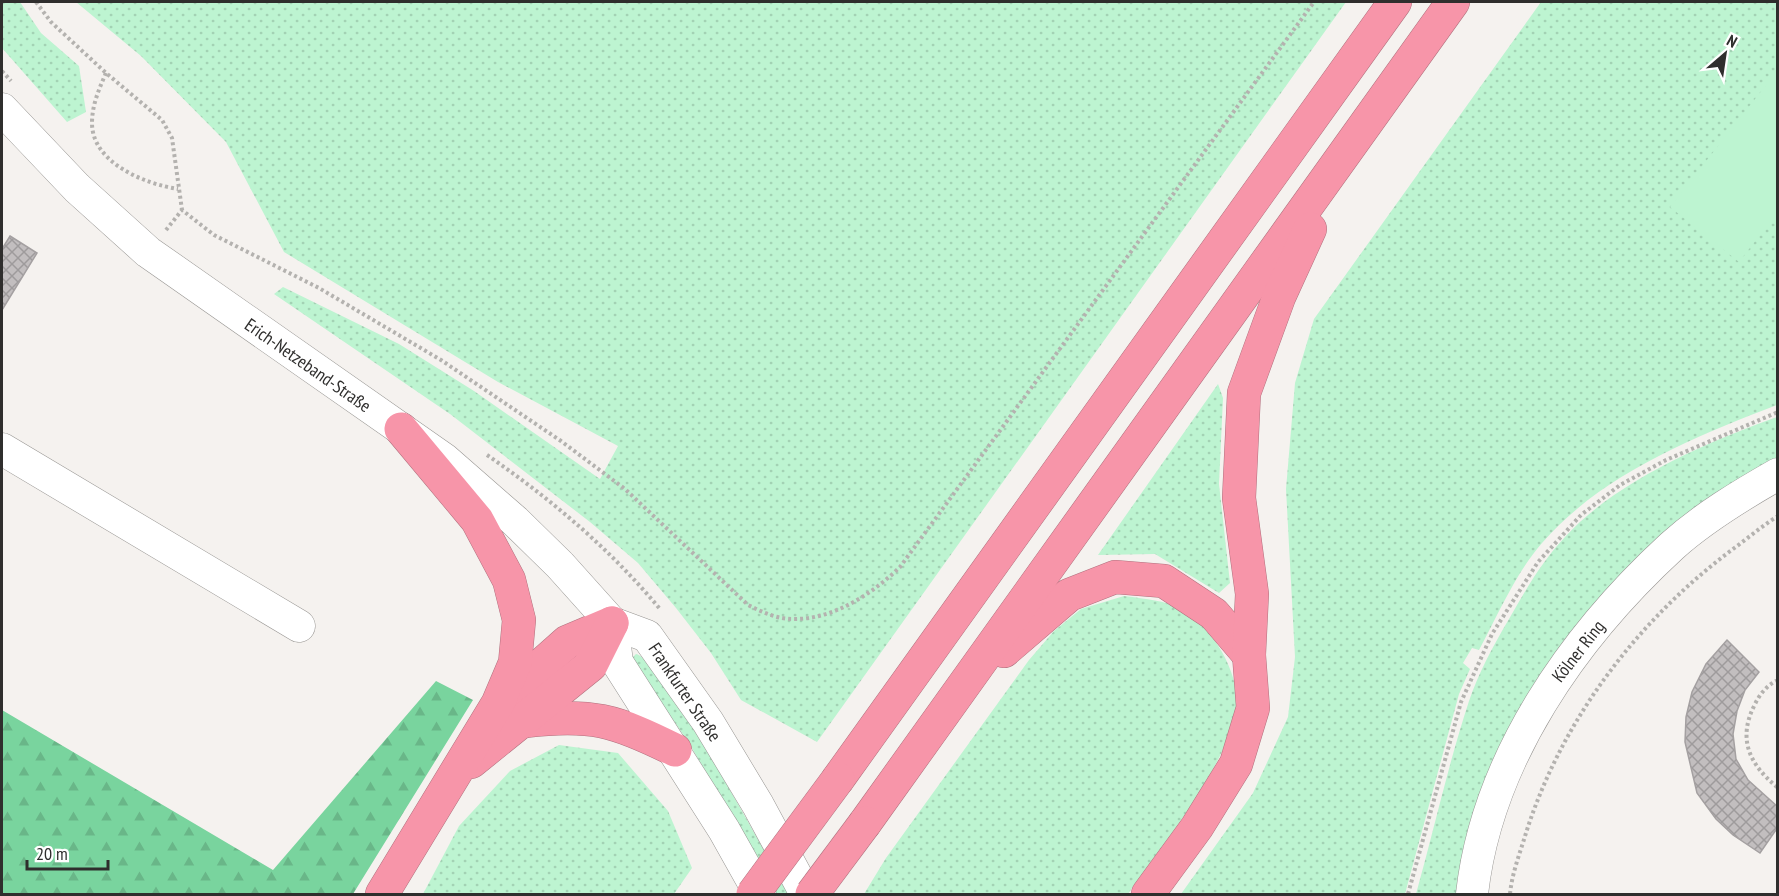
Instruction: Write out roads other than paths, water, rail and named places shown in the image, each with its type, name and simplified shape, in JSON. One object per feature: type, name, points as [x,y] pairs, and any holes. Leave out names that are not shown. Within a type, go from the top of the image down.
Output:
[{"type":"highway","points":[[753,894],[838,779],[1395,2]]},
{"type":"highway","points":[[812,894],[964,686],[1454,2]]},
{"type":"highway","points":[[1148,894],[1197,826],[1236,764],[1253,708],[1249,655],[1252,594],[1239,498],[1244,393],[1279,297],[1340,162]]},
{"type":"highway","points":[[382,894],[498,703],[515,663],[519,620],[509,580],[477,520],[401,429]]},
{"type":"highway","points":[[964,686],[1069,595],[1115,577],[1164,581],[1214,614],[1249,655]]},
{"type":"highway","points":[[498,703],[567,642],[612,623]]},
{"type":"highway","points":[[457,772],[525,721],[591,665],[612,623]]},
{"type":"highway","points":[[525,721],[569,716],[590,718],[629,728],[675,750]]},
{"type":"street","name":"Erich-Netzeband-Straße","points":[[2,109],[77,189],[148,252],[444,459],[515,521],[560,565],[612,623]]},
{"type":"street","points":[[2,449],[299,626]]},
{"type":"street","name":"Kölner Ring","points":[[1472,894],[1475,866],[1500,783],[1549,688],[1610,610],[1673,545],[1743,494],[1778,474]]},
{"type":"street","points":[[612,623],[617,662],[675,750],[760,894]]},
{"type":"street","name":"Frankfurter Straße","points":[[612,623],[647,636],[708,722],[758,805],[806,894]]}]
